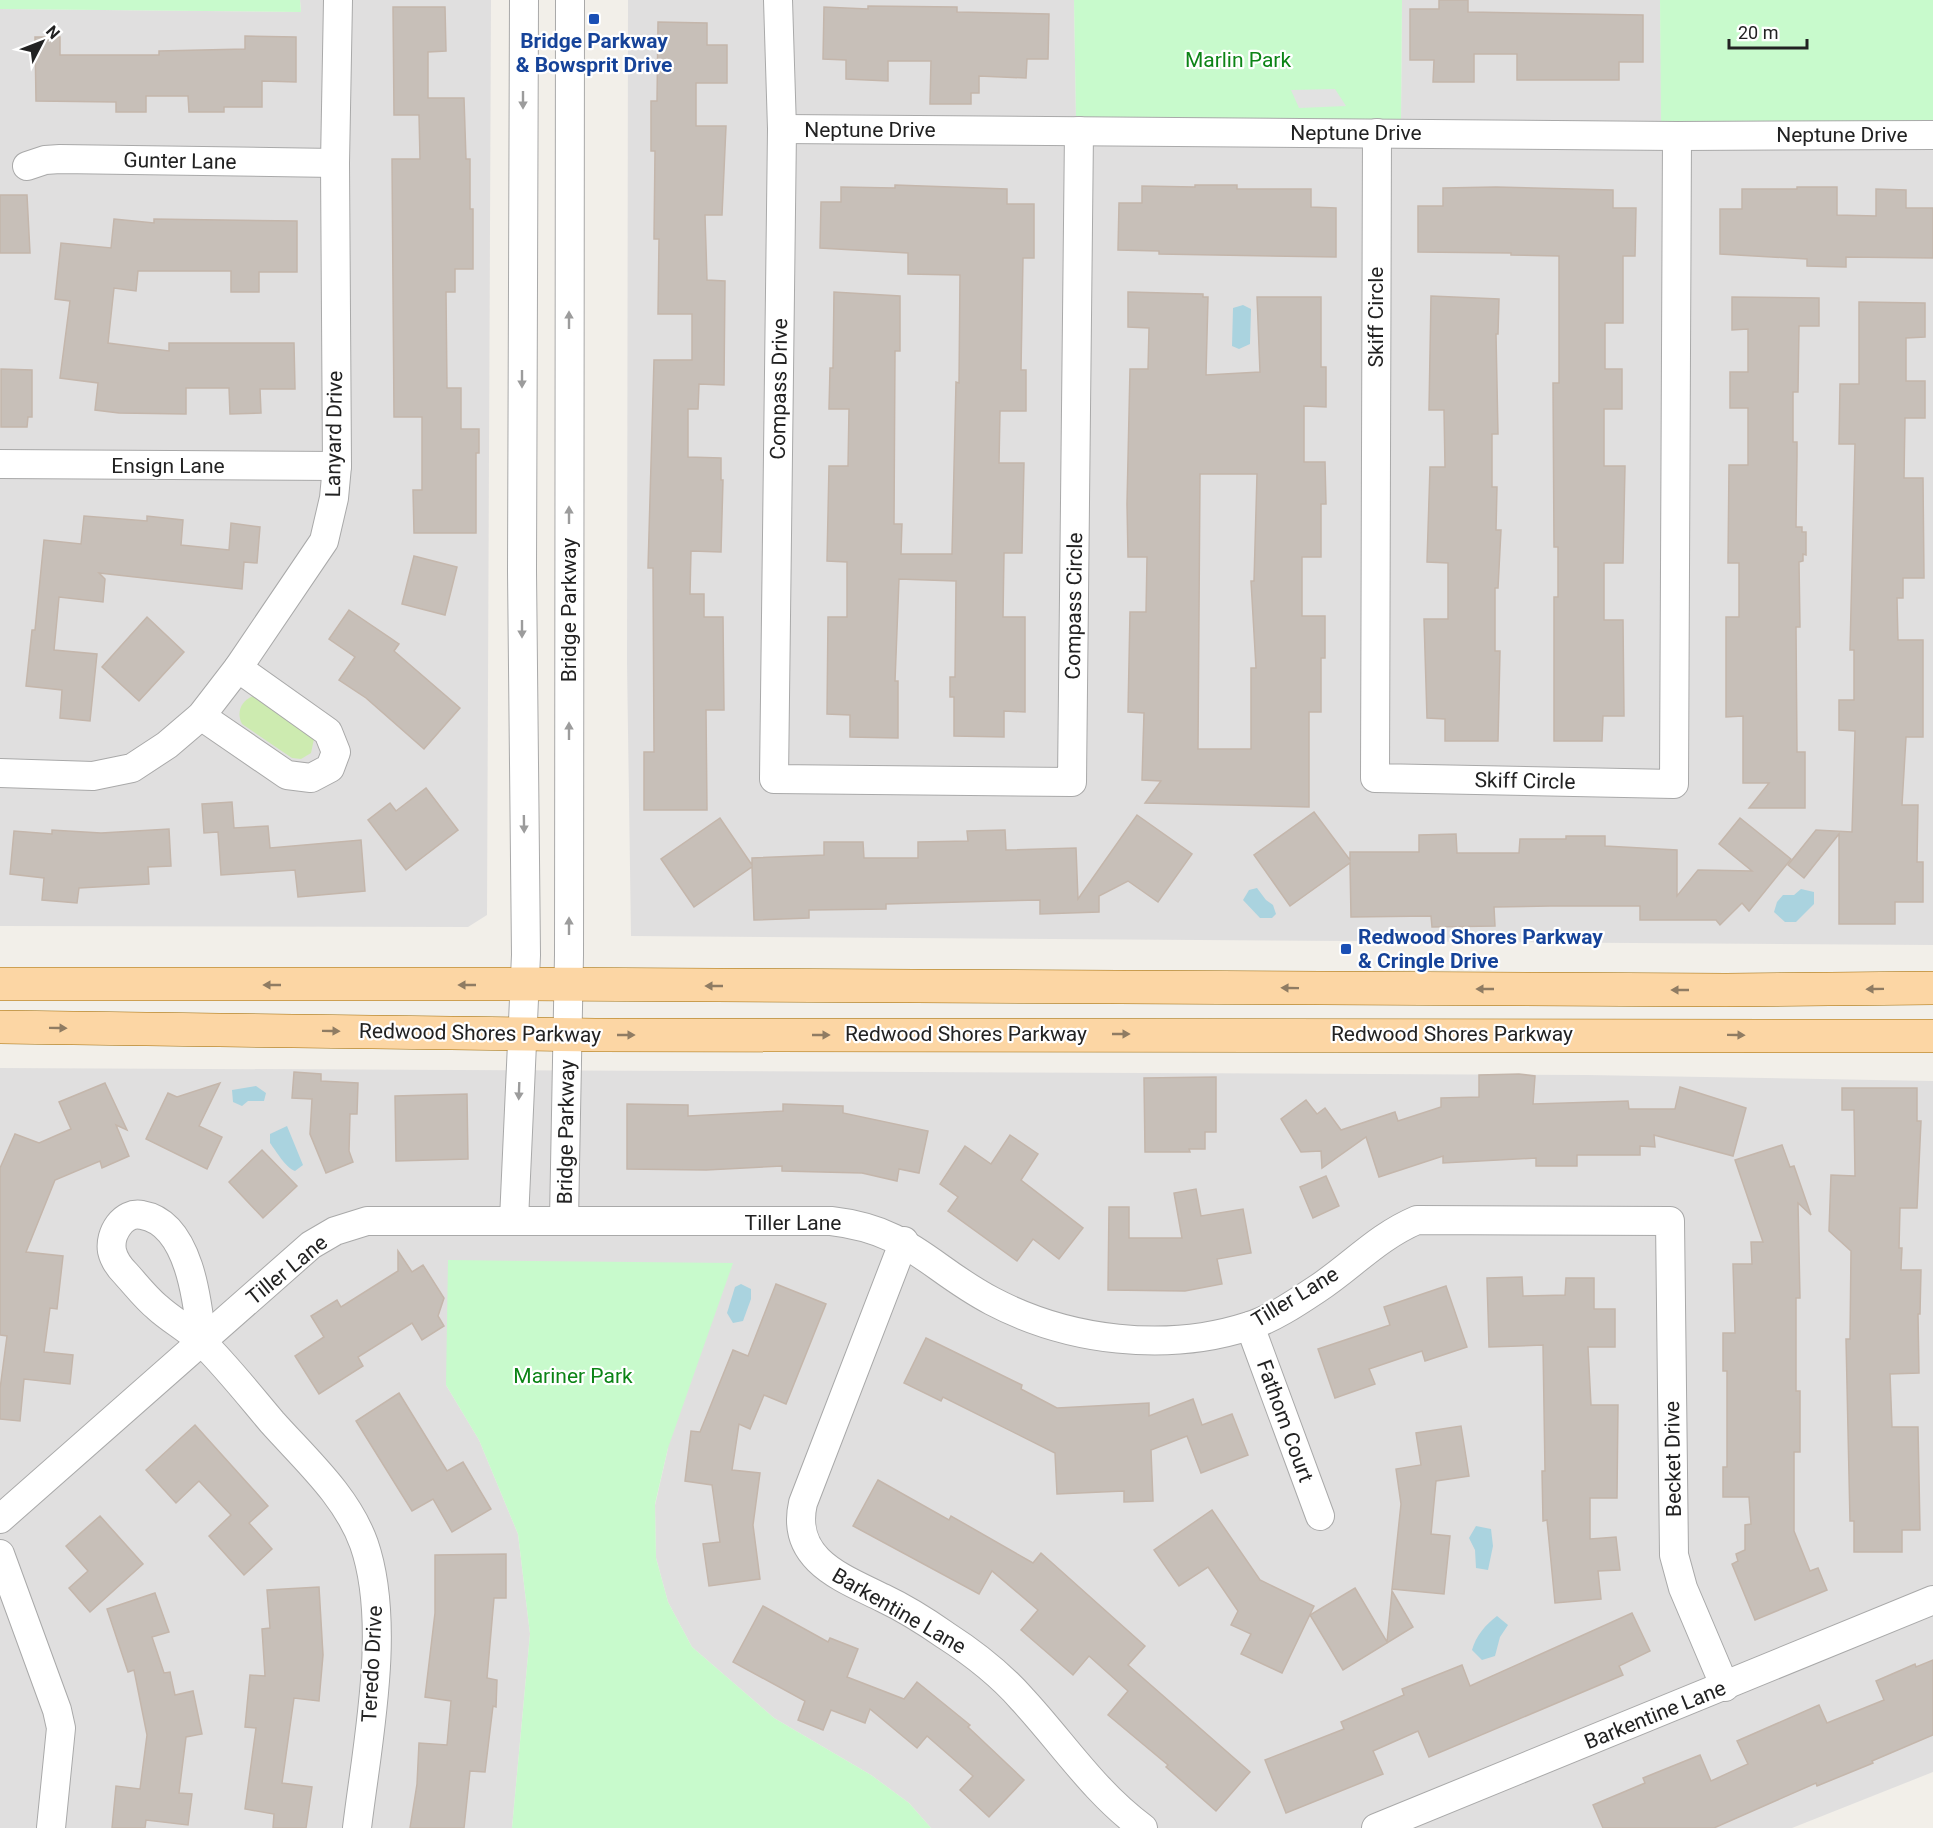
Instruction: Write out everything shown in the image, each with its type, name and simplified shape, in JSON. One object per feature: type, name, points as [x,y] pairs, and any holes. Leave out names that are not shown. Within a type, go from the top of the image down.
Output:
[{"type":"main road","points":[[0,984],[567,984],[1726,990],[1933,988]]},
{"type":"main road","name":"Redwood Shores Parkway","points":[[0,1027],[567,1034],[1933,1036]]},
{"type":"street","name":"Lanyard Drive","points":[[0,773],[93,776],[132,768],[167,745],[201,716],[238,668],[324,541],[334,498],[337,466],[335,163],[338,0]]},
{"type":"street","points":[[514,1220],[525,984],[522,464],[524,0]]},
{"type":"street","name":"Bridge Parkway","points":[[564,1220],[567,1034],[570,0]]},
{"type":"street","name":"Compass Drive","points":[[774,779],[782,129],[778,0]]},
{"type":"street","name":"Neptune Drive","points":[[782,129],[1677,136],[1931,135]]},
{"type":"street","name":"Compass Circle","points":[[774,779],[1072,782],[1079,131]]},
{"type":"street","name":"Skiff Circle","points":[[1377,133],[1375,778],[1674,784],[1677,136]]},
{"type":"street","name":"Gunter Lane","points":[[27,166],[45,160],[60,159],[335,163]]},
{"type":"street","name":"Ensign Lane","points":[[0,464],[337,466]]},
{"type":"street","points":[[201,716],[287,775],[310,778],[330,768],[336,752],[328,732],[238,668]]},
{"type":"street","name":"Tiller Lane","points":[[0,1519],[311,1245],[350,1225],[367,1221],[831,1221],[879,1230],[904,1241],[990,1300],[1033,1318],[1092,1336],[1140,1340],[1209,1336],[1251,1326],[1318,1288],[1391,1231],[1417,1220],[1670,1221]]},
{"type":"street","name":"Becket Drive","points":[[1670,1221],[1674,1555],[1683,1588],[1725,1687]]},
{"type":"street","name":"Barkentine Lane","points":[[904,1241],[803,1503],[801,1519],[806,1541],[819,1561],[832,1574],[922,1619],[997,1675],[1021,1698],[1105,1797],[1143,1828]]},
{"type":"street","name":"Fathom Court","points":[[1251,1326],[1320,1516]]},
{"type":"street","name":"Teredo Drive","points":[[202,1342],[340,1499],[364,1544],[375,1594],[377,1627],[376,1662],[357,1828]]},
{"type":"street","points":[[0,1554],[57,1710],[61,1728],[51,1828]]},
{"type":"street","name":"Barkentine Lane","points":[[1376,1828],[1933,1600]]},
{"type":"shaded area","points":[[300,0],[491,0],[487,915],[468,927],[0,926],[0,9],[301,12]]},
{"type":"shaded area","points":[[628,0],[1074,0],[1076,119],[1401,119],[1402,0],[1660,0],[1662,122],[1933,122],[1933,945],[631,936],[627,663]]},
{"type":"shaded area","points":[[1335,89],[1346,106],[1299,108],[1291,90]]},
{"type":"shaded area","points":[[0,1068],[1587,1075],[1933,1081],[1933,1772],[1792,1828],[931,1828],[909,1803],[871,1775],[774,1718],[692,1647],[668,1602],[656,1558],[655,1505],[668,1448],[446,1385],[479,1440],[518,1534],[530,1634],[512,1828],[0,1828]]},
{"type":"green space","points":[[0,0],[300,0],[301,12],[0,9]]},
{"type":"green space","name":"Marlin Park","points":[[1074,0],[1402,0],[1401,120],[1076,119]]},
{"type":"green space","points":[[1660,0],[1933,0],[1933,122],[1661,122]]},
{"type":"green space","points":[[253,696],[314,739],[311,753],[301,759],[292,758],[242,724],[241,707]]},
{"type":"green space","name":"Mariner Park","points":[[448,1260],[733,1263],[668,1448],[655,1504],[656,1558],[668,1602],[692,1647],[774,1718],[871,1775],[909,1803],[931,1828],[512,1828],[530,1634],[518,1534],[479,1440],[446,1385]]},
{"type":"water","points":[[1243,305],[1251,309],[1250,344],[1239,349],[1232,346],[1233,308]]},
{"type":"water","points":[[1257,888],[1273,905],[1276,914],[1272,918],[1260,918],[1243,900],[1249,890]]},
{"type":"water","points":[[1801,889],[1814,892],[1814,904],[1796,922],[1785,922],[1774,912],[1777,902],[1783,895],[1794,895]]},
{"type":"water","points":[[256,1086],[266,1093],[264,1101],[248,1101],[242,1106],[233,1102],[232,1090]]},
{"type":"water","points":[[287,1126],[303,1165],[295,1171],[285,1163],[270,1143],[270,1134]]},
{"type":"water","points":[[741,1284],[751,1289],[751,1299],[743,1321],[733,1323],[727,1313],[735,1287]]},
{"type":"water","points":[[1476,1526],[1491,1529],[1493,1546],[1488,1570],[1476,1568],[1475,1550],[1469,1538]]},
{"type":"water","points":[[1497,1616],[1508,1625],[1500,1637],[1495,1656],[1482,1660],[1472,1650],[1482,1631]]},
{"type":"building","points":[[1439,0],[1468,0],[1468,12],[1643,15],[1643,62],[1619,62],[1619,80],[1517,80],[1517,54],[1474,54],[1474,82],[1433,82],[1434,60],[1410,60],[1410,9],[1439,9]]},
{"type":"building","points":[[868,6],[957,7],[957,12],[1049,14],[1048,59],[1027,59],[1026,78],[979,76],[979,93],[971,93],[971,104],[930,104],[931,61],[888,61],[888,81],[846,79],[846,60],[823,59],[824,7],[868,9]]},
{"type":"building","points":[[393,7],[445,7],[446,51],[428,52],[428,98],[464,98],[466,159],[470,159],[470,209],[473,209],[473,269],[455,269],[455,292],[446,292],[447,388],[461,388],[461,429],[479,429],[479,453],[476,453],[476,533],[414,533],[413,490],[422,490],[422,417],[394,417],[392,159],[420,159],[419,115],[394,115]]},
{"type":"building","points":[[658,22],[707,23],[707,45],[727,45],[727,83],[696,83],[696,126],[726,126],[722,215],[705,215],[707,280],[725,281],[724,385],[699,384],[698,409],[688,409],[688,457],[721,458],[721,480],[723,480],[721,552],[691,551],[690,594],[704,594],[704,617],[723,617],[724,710],[706,710],[707,810],[644,810],[644,752],[654,752],[653,568],[648,568],[654,360],[692,360],[692,314],[658,314],[659,239],[654,239],[655,151],[651,151],[651,101],[657,101]]},
{"type":"building","points":[[245,36],[296,37],[296,82],[262,81],[262,107],[224,107],[224,112],[189,112],[188,96],[146,96],[146,112],[116,112],[116,102],[36,101],[35,37],[60,37],[60,55],[159,55],[159,51],[245,49]]},
{"type":"building","points":[[895,185],[1007,189],[1007,204],[1034,204],[1034,258],[1023,258],[1021,370],[1026,370],[1026,411],[1000,411],[999,463],[1024,463],[1022,553],[1004,553],[1003,617],[1025,617],[1025,712],[1004,711],[1004,737],[954,736],[954,697],[950,697],[950,677],[955,677],[956,581],[899,579],[895,681],[898,681],[898,738],[850,737],[850,715],[827,714],[828,617],[847,617],[847,562],[827,561],[829,466],[848,466],[849,409],[829,409],[830,368],[833,368],[834,292],[900,296],[900,351],[895,351],[894,524],[902,524],[901,554],[952,554],[956,382],[959,383],[960,275],[908,274],[908,253],[820,248],[821,202],[841,202],[841,187],[895,188]]},
{"type":"building","points":[[1195,185],[1237,185],[1237,189],[1311,189],[1311,207],[1336,208],[1336,257],[1159,254],[1159,251],[1118,250],[1119,203],[1142,203],[1142,186],[1195,187]]},
{"type":"building","points":[[1797,187],[1837,187],[1837,215],[1876,216],[1876,189],[1906,190],[1906,208],[1933,208],[1933,258],[1846,257],[1846,267],[1807,266],[1807,259],[1720,254],[1720,209],[1742,209],[1742,189],[1797,189]]},
{"type":"building","points":[[1443,188],[1613,190],[1613,208],[1636,208],[1635,256],[1623,256],[1623,323],[1605,323],[1605,369],[1622,369],[1622,409],[1604,409],[1604,466],[1625,466],[1623,563],[1604,563],[1604,620],[1623,620],[1624,716],[1603,716],[1602,741],[1554,741],[1554,597],[1558,597],[1558,547],[1554,547],[1553,383],[1559,383],[1559,256],[1418,252],[1418,206],[1443,206]]},
{"type":"building","points":[[0,195],[27,195],[30,253],[0,253]]},
{"type":"building","points":[[114,219],[154,223],[154,219],[297,221],[297,272],[259,272],[259,292],[231,292],[231,271],[138,271],[136,291],[114,288],[108,343],[169,351],[169,343],[294,343],[295,389],[260,389],[261,413],[230,414],[229,388],[186,388],[186,414],[119,413],[95,410],[98,383],[60,378],[70,301],[55,299],[61,243],[111,248]]},
{"type":"building","points":[[1128,292],[1203,294],[1203,297],[1208,297],[1206,375],[1260,372],[1257,297],[1321,297],[1321,367],[1326,367],[1326,407],[1304,406],[1304,462],[1325,462],[1326,504],[1321,504],[1321,557],[1302,557],[1302,616],[1325,616],[1325,658],[1321,658],[1321,712],[1309,712],[1309,807],[1145,803],[1161,781],[1142,780],[1144,713],[1128,712],[1130,612],[1146,612],[1147,557],[1128,557],[1127,504],[1130,369],[1148,369],[1149,328],[1128,327]],"holes":[[[1200,474],[1257,474],[1254,581],[1251,581],[1256,668],[1251,668],[1251,749],[1198,749]]]},
{"type":"building","points":[[1431,296],[1499,299],[1498,334],[1496,334],[1498,434],[1492,434],[1492,487],[1497,487],[1496,530],[1501,530],[1498,588],[1495,588],[1495,651],[1500,651],[1498,741],[1445,741],[1445,719],[1427,718],[1424,619],[1448,619],[1448,563],[1427,562],[1430,467],[1445,467],[1444,410],[1429,410]]},
{"type":"building","points":[[1732,297],[1819,298],[1819,326],[1799,326],[1798,392],[1793,392],[1793,442],[1797,442],[1796,527],[1802,527],[1802,532],[1806,532],[1806,555],[1803,554],[1803,561],[1799,562],[1800,627],[1796,627],[1797,752],[1805,752],[1805,808],[1749,808],[1769,783],[1743,783],[1743,716],[1726,717],[1726,617],[1739,617],[1739,563],[1728,563],[1729,465],[1748,465],[1748,408],[1730,408],[1730,372],[1748,372],[1748,329],[1732,330]]},
{"type":"building","points":[[1859,302],[1925,303],[1925,337],[1906,338],[1906,381],[1925,381],[1925,418],[1905,418],[1904,478],[1923,478],[1924,578],[1903,578],[1903,598],[1897,598],[1898,640],[1923,640],[1923,737],[1906,737],[1902,805],[1918,805],[1917,862],[1923,862],[1923,902],[1895,902],[1895,924],[1839,924],[1839,834],[1804,878],[1788,865],[1816,830],[1852,832],[1855,731],[1839,730],[1839,700],[1854,700],[1854,650],[1850,650],[1855,444],[1839,444],[1840,384],[1859,384]]},
{"type":"building","points":[[1,369],[32,370],[32,417],[28,417],[27,427],[1,427]]},
{"type":"building","points":[[84,516],[147,521],[147,516],[183,520],[181,545],[229,550],[231,523],[260,527],[257,563],[244,562],[242,589],[99,573],[105,579],[103,602],[59,597],[54,650],[97,654],[90,721],[60,718],[62,690],[26,686],[32,630],[35,630],[44,540],[81,544]]},
{"type":"building","points":[[414,556],[457,567],[445,615],[402,604]]},
{"type":"building","points":[[349,610],[399,644],[394,651],[460,708],[424,749],[366,698],[339,680],[355,657],[329,639]]},
{"type":"building","points":[[147,617],[184,652],[139,701],[102,667]]},
{"type":"building","points":[[426,788],[458,830],[406,870],[368,820],[390,803],[396,811]]},
{"type":"building","points":[[232,802],[234,828],[268,826],[270,848],[361,840],[365,891],[298,897],[295,870],[221,875],[218,832],[204,833],[202,804]]},
{"type":"building","points":[[1314,812],[1350,860],[1350,852],[1419,852],[1419,835],[1456,834],[1457,853],[1519,853],[1520,839],[1566,839],[1566,836],[1605,836],[1605,846],[1677,850],[1677,896],[1698,870],[1752,871],[1719,844],[1740,818],[1791,859],[1749,911],[1742,903],[1720,925],[1716,920],[1640,920],[1640,906],[1550,906],[1494,907],[1495,926],[1432,927],[1431,916],[1351,917],[1350,863],[1290,906],[1254,855]]},
{"type":"building","points":[[1137,815],[1192,854],[1158,902],[1128,881],[1099,896],[1099,912],[1040,914],[1040,900],[886,904],[886,909],[809,910],[809,918],[754,920],[752,867],[694,907],[661,859],[720,818],[752,865],[752,858],[824,855],[824,842],[863,842],[864,858],[918,858],[918,842],[968,841],[967,831],[1005,830],[1006,850],[1076,848],[1078,899]]},
{"type":"building","points":[[169,829],[171,866],[148,867],[149,884],[79,888],[77,903],[42,900],[44,878],[10,874],[14,831],[52,834],[52,830],[101,833]]},
{"type":"building","points":[[294,1072],[321,1074],[321,1081],[358,1083],[357,1114],[350,1114],[349,1151],[353,1162],[326,1173],[310,1134],[312,1099],[292,1098]]},
{"type":"building","points":[[1479,1075],[1535,1076],[1533,1104],[1628,1101],[1629,1109],[1675,1109],[1680,1087],[1746,1108],[1733,1156],[1654,1135],[1655,1147],[1640,1146],[1640,1155],[1577,1155],[1577,1166],[1536,1166],[1536,1158],[1443,1163],[1443,1156],[1379,1177],[1366,1137],[1322,1168],[1321,1151],[1301,1152],[1281,1119],[1306,1100],[1317,1114],[1325,1108],[1341,1130],[1395,1112],[1398,1121],[1441,1107],[1441,1098],[1479,1097]]},
{"type":"building","points":[[1216,1077],[1216,1132],[1205,1132],[1205,1149],[1189,1149],[1190,1152],[1145,1152],[1144,1078]]},
{"type":"building","points":[[105,1083],[127,1130],[116,1125],[129,1156],[102,1168],[100,1161],[55,1180],[26,1252],[63,1256],[57,1309],[50,1308],[44,1352],[73,1355],[70,1384],[24,1379],[20,1421],[0,1419],[0,1389],[7,1336],[0,1335],[0,1168],[15,1134],[39,1143],[71,1129],[59,1102]]},
{"type":"building","points":[[220,1083],[199,1126],[222,1137],[207,1169],[146,1139],[168,1093],[177,1097]]},
{"type":"building","points":[[1842,1088],[1917,1088],[1917,1121],[1921,1121],[1917,1208],[1900,1208],[1899,1248],[1902,1248],[1901,1270],[1921,1270],[1920,1314],[1918,1314],[1919,1373],[1890,1374],[1892,1427],[1918,1427],[1920,1530],[1902,1530],[1902,1552],[1854,1552],[1854,1521],[1850,1521],[1846,1339],[1850,1339],[1851,1251],[1829,1231],[1831,1175],[1855,1176],[1854,1110],[1842,1110]]},
{"type":"building","points":[[467,1094],[468,1159],[396,1161],[395,1096]]},
{"type":"building","points":[[627,1104],[688,1105],[688,1116],[783,1111],[783,1104],[843,1106],[843,1113],[928,1131],[919,1173],[899,1169],[897,1181],[862,1173],[782,1171],[782,1166],[706,1170],[627,1169]]},
{"type":"building","points":[[1010,1135],[1038,1154],[1021,1180],[1083,1228],[1059,1259],[1033,1239],[1017,1261],[948,1211],[958,1197],[940,1184],[965,1146],[991,1164]]},
{"type":"building","points":[[1782,1145],[1790,1167],[1794,1166],[1811,1215],[1798,1203],[1800,1298],[1796,1298],[1796,1391],[1800,1391],[1800,1452],[1794,1452],[1794,1531],[1810,1571],[1818,1568],[1827,1590],[1755,1620],[1732,1564],[1738,1561],[1736,1554],[1745,1550],[1745,1525],[1751,1524],[1749,1497],[1723,1497],[1723,1467],[1727,1467],[1727,1371],[1723,1371],[1723,1333],[1735,1333],[1733,1264],[1752,1264],[1751,1242],[1763,1242],[1735,1160]]},
{"type":"building","points":[[262,1150],[297,1186],[263,1218],[229,1182]]},
{"type":"building","points":[[1326,1176],[1339,1206],[1313,1218],[1300,1187]]},
{"type":"building","points":[[1196,1189],[1201,1216],[1243,1209],[1251,1253],[1217,1259],[1222,1284],[1185,1291],[1108,1290],[1109,1207],[1129,1207],[1129,1238],[1182,1238],[1174,1193]]},
{"type":"building","points":[[398,1251],[412,1272],[423,1265],[444,1298],[438,1316],[444,1326],[422,1340],[412,1323],[358,1357],[363,1366],[319,1394],[295,1356],[324,1337],[311,1316],[337,1300],[341,1307],[398,1271]]},
{"type":"building","points":[[1522,1277],[1523,1296],[1565,1295],[1566,1278],[1594,1278],[1594,1309],[1615,1309],[1615,1347],[1588,1347],[1591,1405],[1618,1405],[1617,1498],[1590,1498],[1590,1539],[1616,1537],[1620,1570],[1598,1571],[1601,1599],[1555,1603],[1547,1520],[1543,1521],[1542,1471],[1545,1471],[1543,1345],[1489,1347],[1487,1278]]},
{"type":"building","points":[[776,1284],[826,1304],[786,1404],[764,1395],[750,1429],[739,1424],[732,1470],[760,1473],[753,1525],[760,1579],[709,1586],[703,1544],[720,1542],[712,1485],[685,1481],[691,1431],[700,1432],[733,1350],[748,1356]]},
{"type":"building","points":[[1446,1286],[1467,1347],[1425,1361],[1422,1351],[1369,1369],[1375,1384],[1335,1398],[1318,1349],[1390,1325],[1384,1307]]},
{"type":"building","points":[[926,1338],[1022,1385],[1021,1389],[1057,1408],[1149,1403],[1149,1416],[1193,1399],[1202,1425],[1232,1414],[1248,1455],[1201,1473],[1187,1436],[1151,1450],[1153,1501],[1124,1502],[1124,1491],[1057,1494],[1055,1453],[943,1397],[941,1401],[904,1383]]},
{"type":"building","points":[[399,1393],[447,1471],[463,1462],[491,1509],[452,1532],[433,1499],[412,1511],[356,1421]]},
{"type":"building","points":[[195,1425],[268,1506],[249,1523],[272,1549],[244,1575],[209,1536],[231,1515],[199,1481],[176,1503],[146,1470]]},
{"type":"building","points":[[1461,1426],[1469,1476],[1436,1481],[1431,1534],[1450,1536],[1444,1594],[1392,1589],[1401,1504],[1396,1469],[1421,1465],[1416,1433]]},
{"type":"building","points":[[878,1480],[949,1520],[951,1516],[1033,1563],[1041,1553],[1145,1646],[1128,1665],[1250,1772],[1216,1811],[1166,1767],[1168,1765],[1108,1715],[1128,1691],[1089,1656],[1073,1675],[1021,1630],[1038,1610],[992,1571],[979,1594],[853,1526]]},
{"type":"building","points":[[1212,1510],[1260,1580],[1314,1606],[1282,1673],[1241,1654],[1251,1634],[1231,1625],[1238,1611],[1208,1567],[1179,1586],[1154,1550]]},
{"type":"building","points":[[100,1516],[143,1564],[90,1612],[69,1588],[88,1571],[66,1546]]},
{"type":"building","points":[[506,1554],[506,1598],[494,1598],[487,1678],[497,1680],[496,1707],[493,1706],[485,1772],[470,1771],[464,1828],[410,1828],[417,1784],[419,1743],[447,1745],[451,1701],[425,1697],[435,1613],[435,1555]]},
{"type":"building","points":[[319,1587],[323,1655],[319,1701],[294,1698],[282,1783],[312,1787],[306,1828],[273,1828],[274,1814],[245,1809],[256,1728],[245,1727],[250,1675],[265,1676],[262,1629],[270,1628],[267,1590]]},
{"type":"building","points":[[1355,1588],[1387,1642],[1392,1591],[1413,1627],[1343,1670],[1310,1615]]},
{"type":"building","points":[[155,1593],[169,1632],[152,1637],[164,1673],[170,1672],[175,1695],[193,1691],[202,1734],[186,1737],[179,1793],[192,1794],[188,1825],[146,1820],[145,1828],[112,1828],[116,1786],[140,1789],[147,1735],[134,1670],[128,1672],[107,1609]]},
{"type":"building","points":[[763,1606],[828,1642],[830,1638],[858,1649],[847,1677],[904,1699],[917,1682],[970,1725],[968,1727],[1024,1780],[989,1817],[960,1790],[973,1776],[927,1736],[917,1748],[870,1709],[865,1723],[831,1710],[823,1730],[798,1720],[805,1701],[733,1662]]},
{"type":"building","points":[[1632,1613],[1650,1651],[1619,1666],[1623,1675],[1429,1757],[1418,1731],[1373,1751],[1383,1774],[1286,1813],[1265,1760],[1344,1729],[1341,1722],[1404,1695],[1402,1689],[1462,1665],[1470,1686]]},
{"type":"building","points":[[1933,1660],[1933,1735],[1872,1761],[1873,1763],[1817,1786],[1816,1783],[1714,1828],[1603,1828],[1593,1805],[1645,1783],[1643,1778],[1700,1755],[1711,1781],[1748,1764],[1737,1741],[1819,1705],[1827,1723],[1884,1700],[1876,1681],[1915,1664],[1916,1667]]},
{"type":"place","name":"Bridge Parkway & Bowsprit Drive","points":[[594,19]]},
{"type":"place","name":"Redwood Shores Parkway & Cringle Drive","points":[[1346,949]]}]
